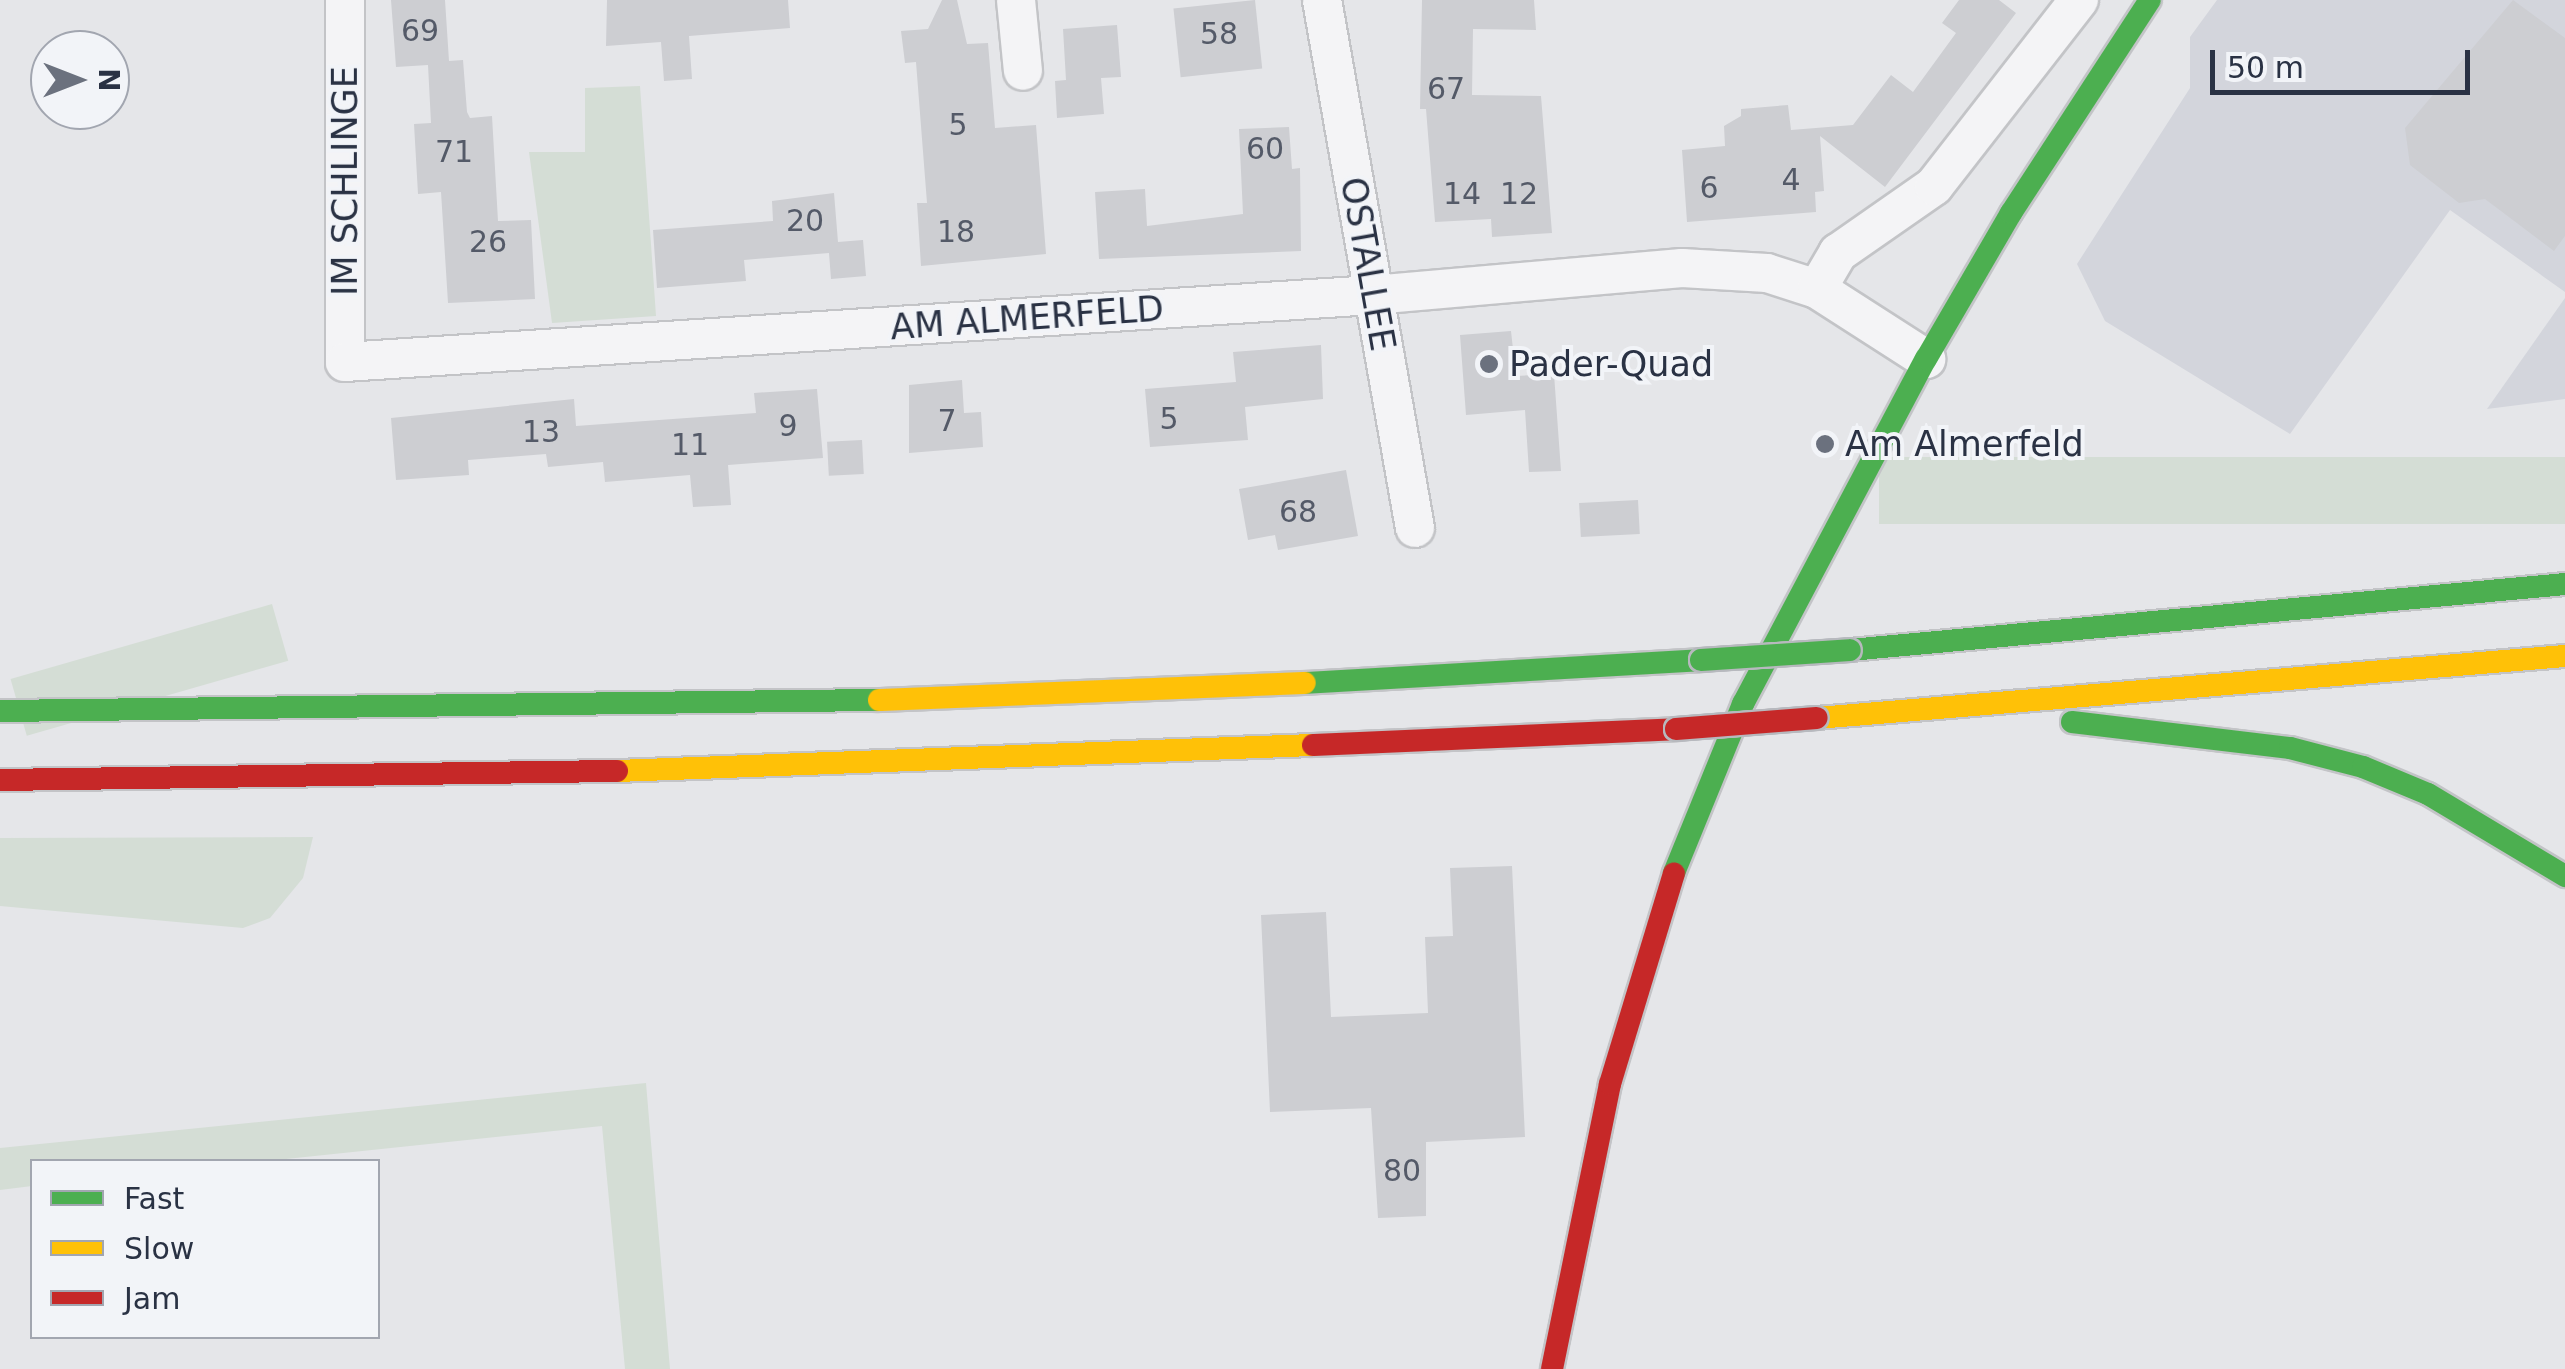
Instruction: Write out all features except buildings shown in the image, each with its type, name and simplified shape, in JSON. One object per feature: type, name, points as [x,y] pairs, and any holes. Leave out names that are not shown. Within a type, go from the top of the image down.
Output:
[{"type":"main road","points":[[1552,1369],[1610,1084],[1678,864],[1743,704],[1926,358],[2010,213],[2150,0]]},
{"type":"main road","points":[[0,710],[361,710],[1049,698],[1850,650],[2565,584]]},
{"type":"main road","points":[[0,780],[319,780],[1260,752],[1676,729],[2565,656]]},
{"type":"main road","points":[[1950,707],[2290,748],[2363,766],[2428,794],[2565,876]]},
{"type":"street","name":"IM SCHLINGE","points":[[344,362],[345,0]]},
{"type":"street","points":[[1016,0],[1023,71]]},
{"type":"street","name":"OSTALLEE","points":[[1322,0],[1414,528]]},
{"type":"street","points":[[1817,290],[1838,253],[1934,186],[2079,0]]},
{"type":"street","name":"AM ALMERFELD","points":[[344,362],[1374,295],[1682,268],[1768,273],[1817,290],[1926,358]]},
{"type":"shaded area","points":[[2217,0],[2565,0],[2565,292],[2450,210],[2290,434],[2105,321],[2077,264],[2190,88],[2190,37]]},
{"type":"shaded area","points":[[640,86],[656,316],[552,323],[529,152],[585,152],[585,88]]},
{"type":"shaded area","points":[[2565,298],[2565,399],[2487,409]]},
{"type":"shaded area","points":[[1879,457],[2565,457],[2565,524],[1879,524]]},
{"type":"shaded area","points":[[272,604],[288,661],[27,736],[11,679]]},
{"type":"shaded area","points":[[313,837],[303,878],[270,918],[243,928],[0,906],[0,838]]},
{"type":"shaded area","points":[[646,1083],[670,1369],[625,1369],[602,1126],[286,1159],[30,1159],[30,1186],[0,1190],[0,1148]]},
{"type":"traffic: fast","points":[[1674,873],[1743,704],[1926,359],[2011,213],[2150,0]]},
{"type":"traffic: fast","points":[[1850,650],[2565,584]]},
{"type":"traffic: fast","points":[[1701,660],[1850,650]]},
{"type":"traffic: fast","points":[[1305,683],[1701,660]]},
{"type":"traffic: fast","points":[[0,711],[879,700]]},
{"type":"traffic: fast","points":[[2072,722],[2290,748],[2363,767],[2428,794],[2565,876]]},
{"type":"traffic: slow","points":[[1817,718],[2565,656]]},
{"type":"traffic: slow","points":[[879,700],[1305,683]]},
{"type":"traffic: slow","points":[[617,771],[1313,745]]},
{"type":"traffic: jam","points":[[1676,729],[1817,718]]},
{"type":"traffic: jam","points":[[1313,745],[1676,729]]},
{"type":"traffic: jam","points":[[0,780],[617,771]]},
{"type":"traffic: jam","points":[[1552,1369],[1610,1084],[1674,873]]},
{"type":"place","name":"Pader-Quad","points":[[1489,364]]},
{"type":"place","name":"Am Almerfeld","points":[[1825,444]]}]
